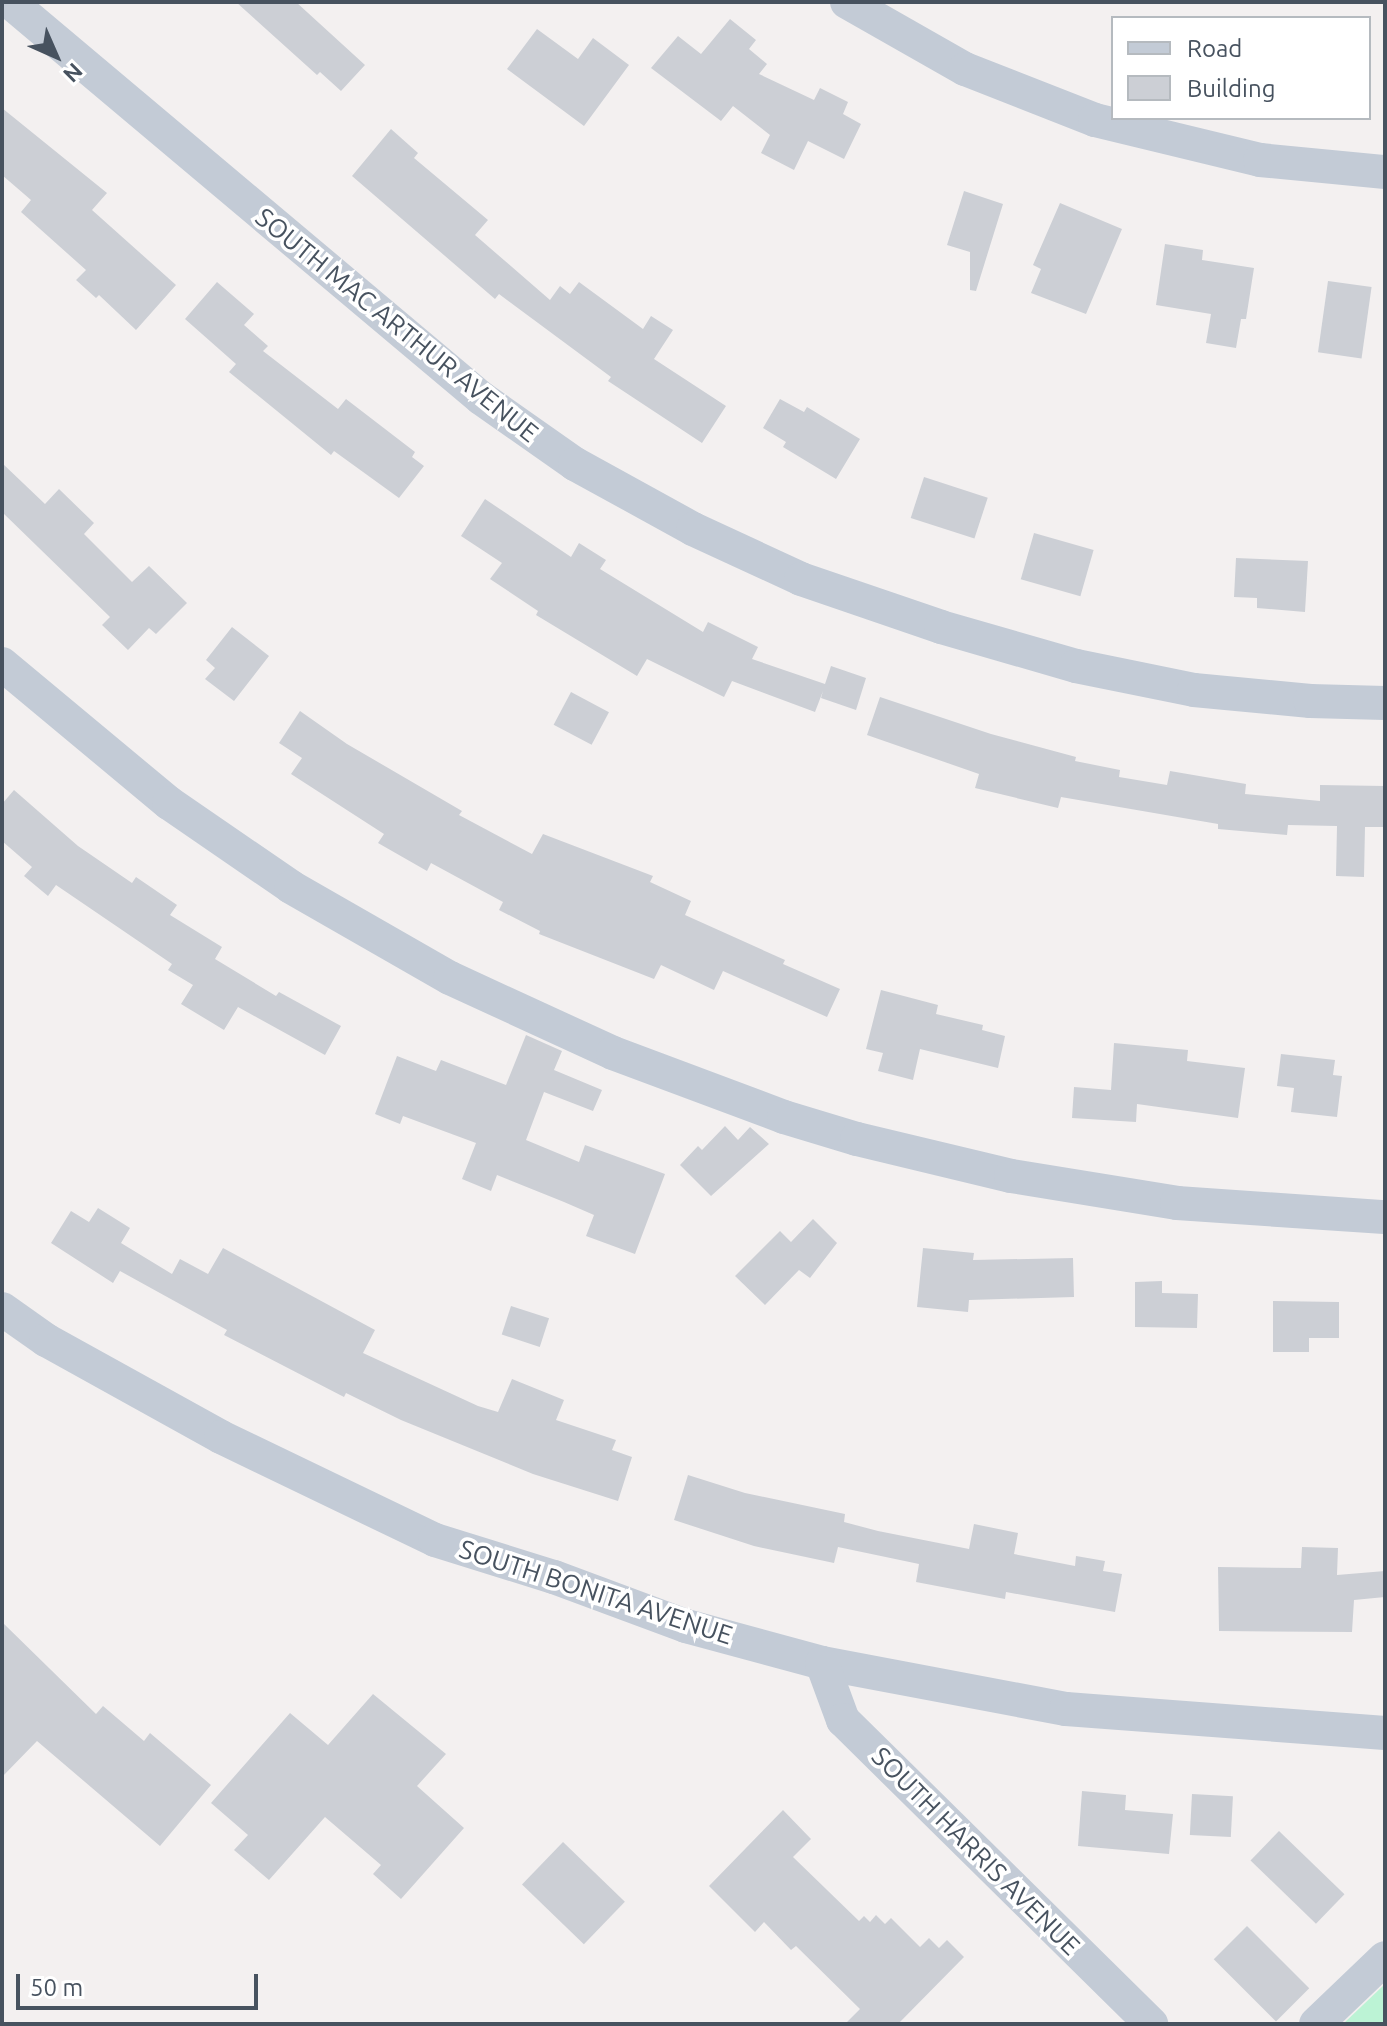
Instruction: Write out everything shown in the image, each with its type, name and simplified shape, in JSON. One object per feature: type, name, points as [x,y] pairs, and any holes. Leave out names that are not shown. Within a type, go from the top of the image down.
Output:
[{"type":"street","name":"SOUTH MAC ARTHUR AVENUE","points":[[10,2],[481,398],[575,464],[705,536],[801,579],[888,610],[1076,666],[1217,693],[1385,703]]},
{"type":"street","points":[[847,2],[965,69],[1083,116],[1249,158],[1385,172]]},
{"type":"street","points":[[2,664],[151,788],[267,872],[437,971],[613,1053],[784,1117],[1011,1176],[1204,1206],[1385,1217]]},
{"type":"street","name":"SOUTH BONITA AVENUE","points":[[2,1309],[46,1340],[221,1437],[435,1540],[554,1577],[686,1626],[822,1663],[1066,1709],[1385,1733]]},
{"type":"street","name":"SOUTH HARRIS AVENUE","points":[[822,1663],[843,1720],[1151,2024]]},
{"type":"street","points":[[1316,2024],[1385,1958]]},
{"type":"green space","points":[[1385,1984],[1385,2024],[1343,2024]]},
{"type":"building","points":[[236,2],[296,2],[365,65],[341,91],[320,72],[317,75]]},
{"type":"building","points":[[730,19],[756,40],[749,49],[767,64],[759,74],[814,100],[820,88],[848,102],[843,114],[861,124],[844,159],[808,141],[794,170],[761,153],[770,135],[733,106],[721,121],[651,68],[678,36],[701,54]]},
{"type":"building","points":[[537,29],[578,59],[593,38],[629,65],[584,126],[507,69]]},
{"type":"building","points":[[2,108],[107,193],[92,210],[176,285],[136,330],[99,295],[96,298],[76,280],[86,270],[21,212],[31,200],[2,175]]},
{"type":"building","points":[[391,129],[418,153],[414,158],[488,220],[475,235],[550,300],[560,286],[570,294],[579,282],[643,329],[651,316],[673,330],[654,359],[726,406],[702,443],[608,381],[611,377],[499,294],[495,299],[352,176]]},
{"type":"building","points":[[964,191],[1003,204],[976,291],[970,290],[970,252],[947,245]]},
{"type":"building","points":[[1060,203],[1122,229],[1086,314],[1031,293],[1041,269],[1033,265]]},
{"type":"building","points":[[1165,244],[1203,250],[1202,260],[1254,268],[1246,319],[1241,319],[1236,348],[1206,343],[1211,314],[1156,305]]},
{"type":"building","points":[[1328,281],[1372,287],[1362,358],[1318,352]]},
{"type":"building","points":[[217,282],[254,314],[244,325],[268,346],[263,351],[338,409],[346,399],[415,452],[412,457],[424,466],[399,498],[334,451],[331,455],[229,372],[236,364],[185,319]]},
{"type":"building","points":[[780,399],[804,412],[807,407],[860,439],[836,479],[783,447],[786,442],[763,428]]},
{"type":"building","points":[[2,463],[45,504],[59,489],[94,523],[84,534],[132,582],[149,566],[187,603],[156,634],[149,628],[128,650],[102,625],[110,617],[2,512]]},
{"type":"building","points":[[924,477],[988,498],[974,539],[911,518]]},
{"type":"building","points":[[485,499],[571,557],[579,543],[606,560],[600,569],[703,632],[708,622],[758,647],[752,659],[825,684],[831,666],[866,678],[856,710],[821,698],[823,691],[815,712],[732,681],[724,697],[647,659],[637,676],[536,615],[538,611],[490,579],[502,563],[461,536]]},
{"type":"building","points":[[1034,533],[1094,550],[1080,596],[1021,579]]},
{"type":"building","points":[[1236,558],[1308,561],[1305,612],[1257,608],[1257,598],[1234,597]]},
{"type":"building","points":[[232,627],[269,656],[234,701],[205,679],[215,668],[206,660]]},
{"type":"building","points":[[571,692],[609,712],[592,745],[554,725]]},
{"type":"building","points":[[880,697],[991,734],[1076,757],[1075,761],[1120,770],[1119,777],[1167,785],[1170,771],[1246,784],[1245,794],[1320,801],[1320,785],[1385,786],[1385,827],[1365,827],[1364,877],[1336,876],[1337,826],[1288,825],[1287,835],[1218,829],[1218,824],[1061,797],[1058,808],[975,788],[979,774],[867,735]]},
{"type":"building","points":[[300,711],[347,744],[462,811],[459,815],[532,854],[543,834],[653,876],[650,882],[691,901],[685,915],[785,960],[783,964],[840,989],[827,1017],[723,971],[714,990],[661,965],[654,979],[539,934],[540,931],[499,910],[503,902],[431,863],[427,871],[378,843],[384,834],[291,774],[302,758],[279,743]]},
{"type":"building","points":[[14,790],[78,846],[132,883],[136,877],[177,905],[170,915],[222,947],[215,959],[276,996],[279,992],[341,1026],[325,1055],[238,1007],[224,1030],[181,1004],[193,985],[168,970],[172,964],[56,885],[48,896],[24,876],[32,867],[2,841],[2,804]]},
{"type":"building","points":[[881,990],[938,1005],[936,1014],[983,1025],[982,1030],[1005,1036],[998,1068],[920,1049],[913,1080],[878,1071],[883,1053],[866,1049]]},
{"type":"building","points":[[526,1035],[562,1051],[554,1070],[602,1090],[593,1111],[544,1092],[526,1140],[579,1162],[585,1145],[665,1174],[635,1254],[586,1236],[594,1215],[497,1175],[491,1191],[462,1179],[476,1143],[403,1116],[400,1124],[375,1114],[397,1056],[436,1071],[441,1060],[506,1085]]},
{"type":"building","points":[[1114,1043],[1188,1050],[1187,1061],[1245,1068],[1238,1118],[1137,1104],[1136,1122],[1072,1118],[1074,1087],[1111,1090]]},
{"type":"building","points":[[1281,1054],[1335,1060],[1333,1075],[1342,1076],[1337,1117],[1291,1112],[1294,1088],[1277,1086]]},
{"type":"building","points":[[725,1126],[738,1140],[750,1127],[769,1144],[711,1196],[680,1165],[698,1146],[702,1150]]},
{"type":"building","points":[[98,1208],[130,1228],[121,1243],[172,1274],[180,1259],[208,1274],[223,1248],[375,1330],[363,1353],[478,1406],[498,1412],[512,1379],[564,1400],[556,1420],[616,1440],[612,1450],[632,1457],[618,1501],[533,1474],[401,1420],[346,1393],[344,1397],[224,1335],[227,1330],[120,1271],[113,1283],[51,1243],[71,1211],[89,1222]]},
{"type":"building","points":[[813,1219],[837,1243],[810,1278],[799,1270],[765,1305],[735,1276],[780,1231],[791,1242]]},
{"type":"building","points":[[923,1248],[974,1253],[973,1260],[1073,1258],[1074,1297],[969,1300],[968,1312],[917,1307]]},
{"type":"building","points":[[1162,1281],[1162,1293],[1198,1294],[1197,1328],[1135,1327],[1135,1282]]},
{"type":"building","points":[[1273,1301],[1339,1302],[1339,1338],[1309,1338],[1309,1352],[1273,1352]]},
{"type":"building","points":[[511,1306],[549,1318],[540,1347],[502,1335]]},
{"type":"building","points":[[688,1475],[745,1493],[845,1514],[844,1522],[878,1531],[969,1549],[974,1524],[1018,1533],[1014,1554],[1075,1566],[1076,1556],[1105,1561],[1103,1571],[1122,1574],[1115,1612],[1006,1592],[1005,1599],[916,1582],[919,1564],[838,1547],[834,1563],[754,1546],[674,1520]]},
{"type":"building","points":[[1302,1547],[1338,1548],[1337,1575],[1385,1571],[1385,1597],[1354,1600],[1352,1632],[1219,1631],[1218,1567],[1301,1568]]},
{"type":"building","points":[[2,1622],[96,1714],[103,1706],[144,1741],[150,1733],[211,1785],[160,1846],[37,1741],[2,1777]]},
{"type":"building","points":[[373,1694],[446,1754],[417,1786],[464,1828],[401,1899],[373,1874],[381,1865],[325,1817],[269,1880],[234,1850],[248,1835],[211,1803],[290,1713],[328,1745]]},
{"type":"building","points":[[1082,1791],[1126,1795],[1125,1810],[1173,1814],[1169,1854],[1078,1846]]},
{"type":"building","points":[[1192,1794],[1233,1796],[1231,1837],[1190,1835]]},
{"type":"building","points":[[783,1810],[811,1839],[793,1857],[859,1921],[864,1916],[870,1922],[876,1915],[885,1924],[891,1918],[920,1947],[929,1938],[939,1948],[947,1940],[964,1957],[898,2024],[845,2024],[860,2009],[796,1946],[791,1950],[764,1922],[755,1932],[709,1886]]},
{"type":"building","points":[[1279,1831],[1344,1894],[1316,1924],[1251,1860]]},
{"type":"building","points":[[563,1842],[625,1902],[584,1944],[522,1884]]},
{"type":"building","points":[[1247,1926],[1309,1988],[1276,2021],[1214,1959]]}]
